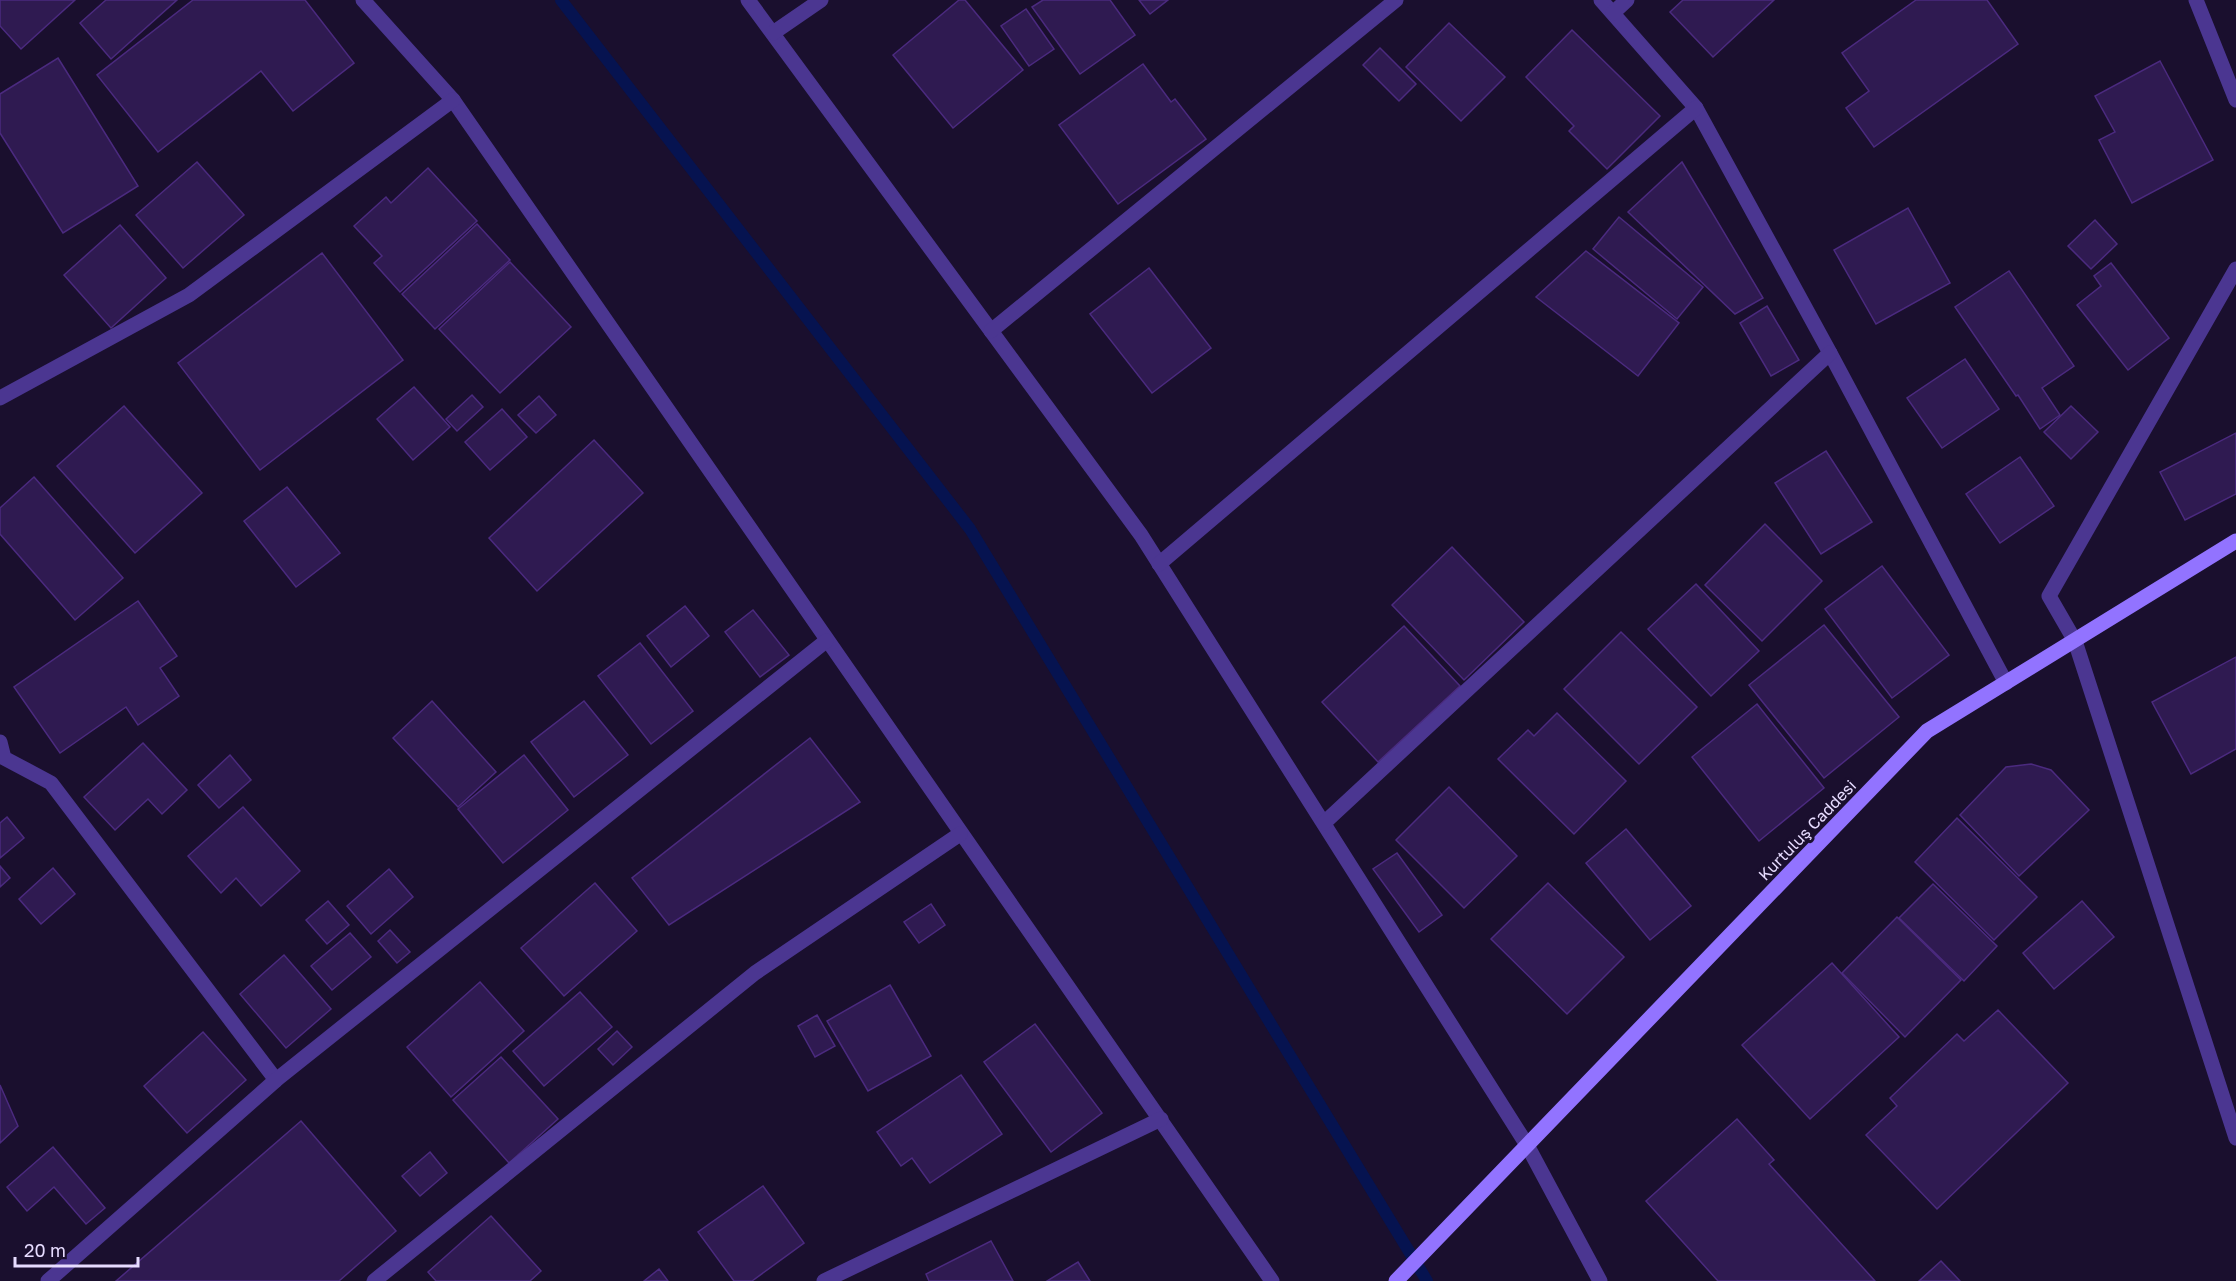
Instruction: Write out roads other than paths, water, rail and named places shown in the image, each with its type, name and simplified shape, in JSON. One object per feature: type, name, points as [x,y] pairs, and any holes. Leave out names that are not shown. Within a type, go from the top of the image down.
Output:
[{"type":"main road","name":"Kurtuluş Caddesi","points":[[1396,1281],[1927,731],[2236,541]]},
{"type":"street","points":[[363,0],[453,100],[1272,1281]]},
{"type":"street","points":[[748,0],[1141,535],[1527,1145],[1600,1281]]},
{"type":"street","points":[[773,33],[821,0]]},
{"type":"street","points":[[991,331],[1396,0]]},
{"type":"street","points":[[1600,0],[1696,108],[2006,683]]},
{"type":"street","points":[[1613,13],[1627,0]]},
{"type":"street","points":[[2196,0],[2236,100]]},
{"type":"street","points":[[0,398],[189,295],[453,100]]},
{"type":"street","points":[[1159,564],[1696,108]]},
{"type":"street","points":[[2236,269],[2049,596],[2075,641],[2236,1138]]},
{"type":"street","points":[[1324,823],[1830,353]]},
{"type":"street","points":[[48,1281],[276,1080],[826,641]]},
{"type":"street","points":[[0,742],[2,759],[51,783],[276,1080]]},
{"type":"street","points":[[374,1281],[755,973],[960,834]]},
{"type":"street","points":[[825,1281],[1161,1119]]},
{"type":"waterway","points":[[561,0],[970,529],[1427,1281]]}]
